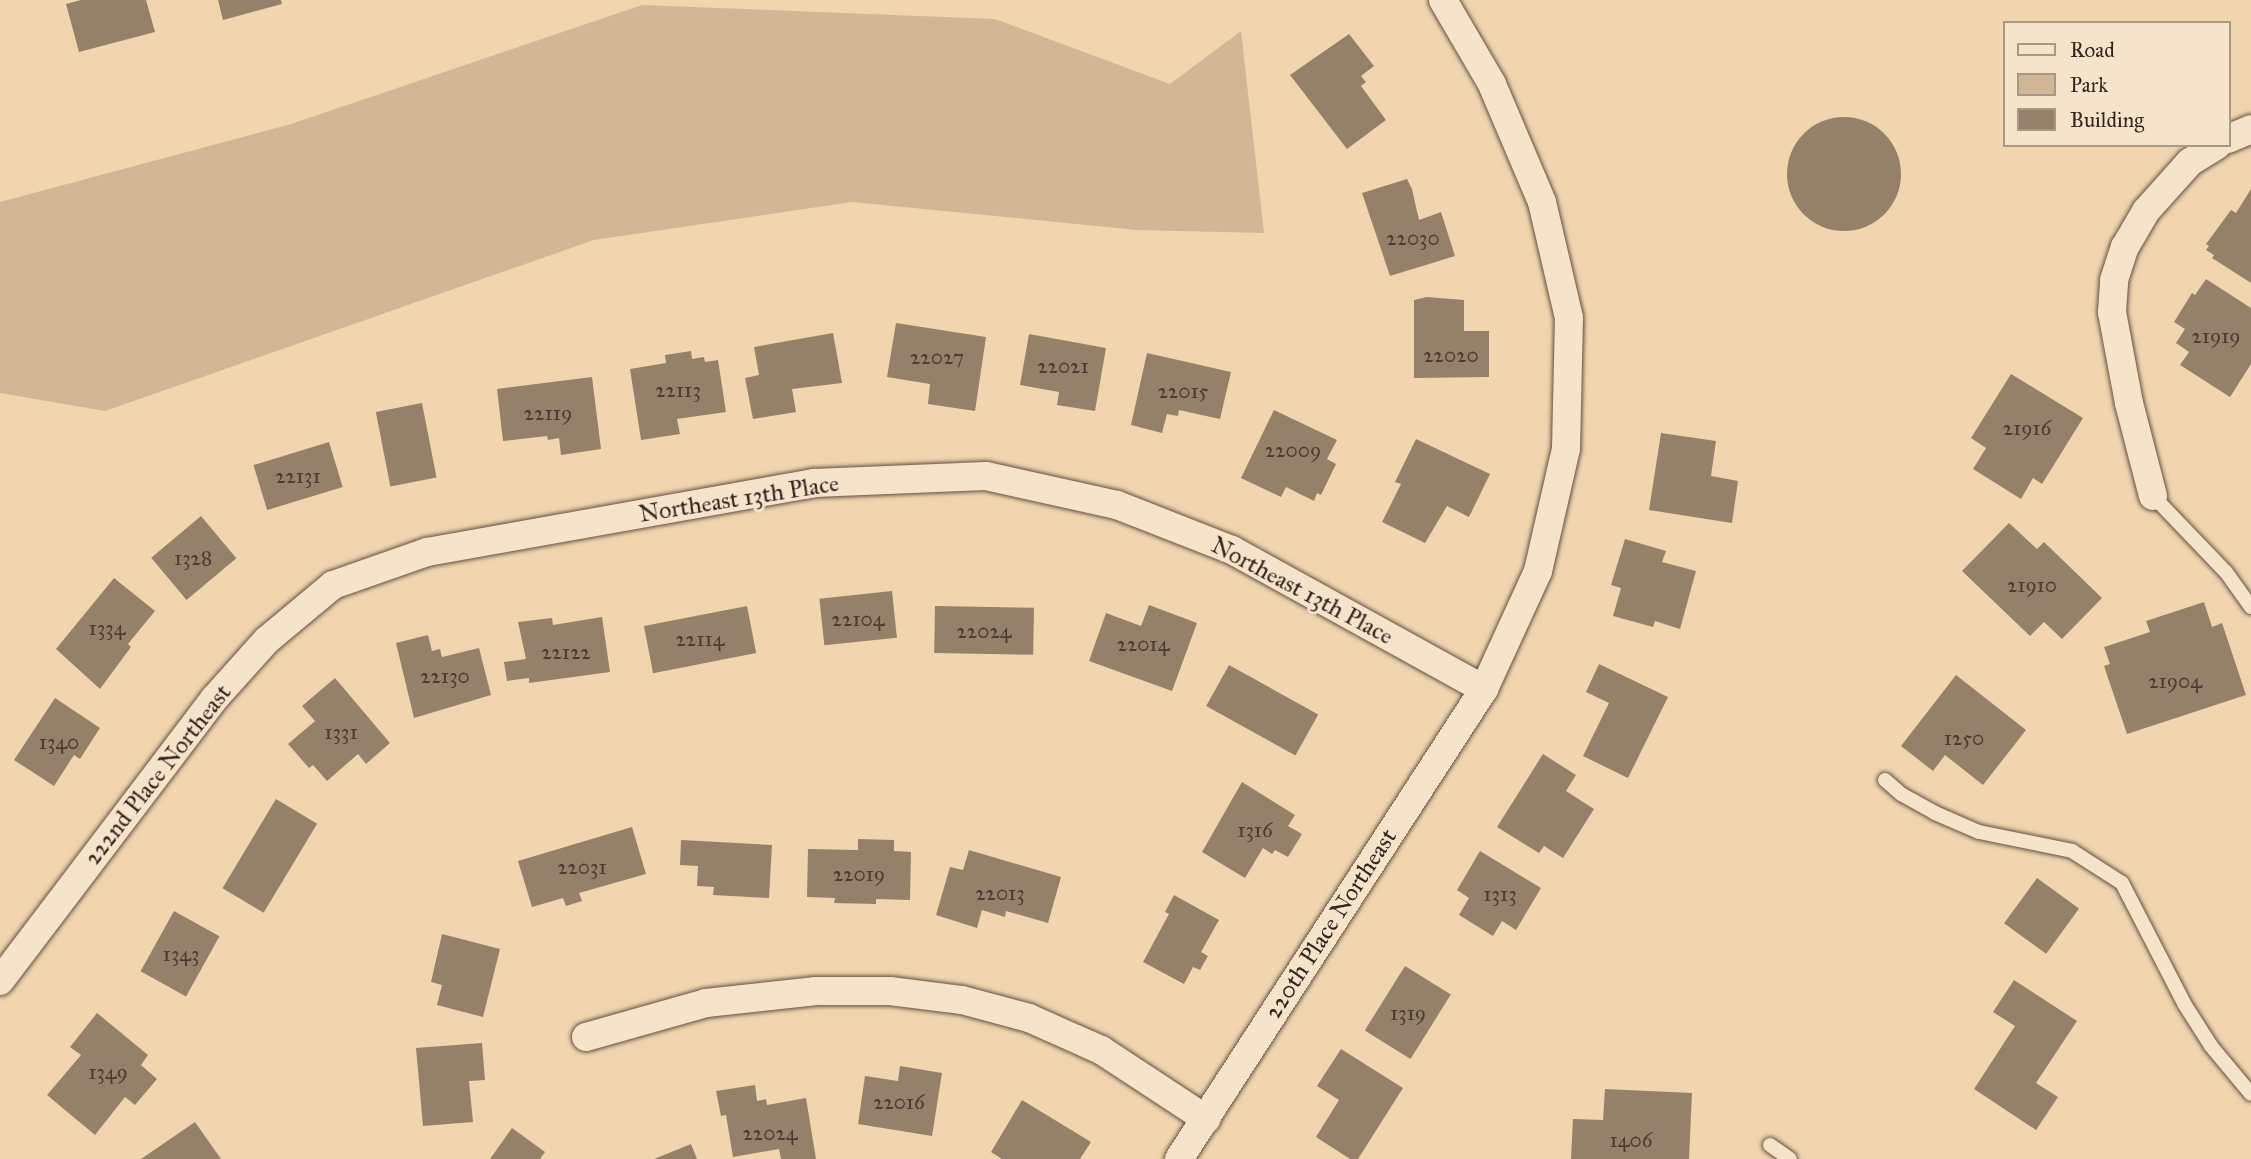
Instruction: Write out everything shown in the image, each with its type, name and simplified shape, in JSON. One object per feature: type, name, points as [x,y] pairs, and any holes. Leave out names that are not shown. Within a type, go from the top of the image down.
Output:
[{"type":"street","name":"220th Place Northeast","points":[[1179,1159],[1484,689],[1538,571],[1566,449],[1569,318],[1542,202],[1492,84],[1443,0]]},
{"type":"street","points":[[2230,138],[2251,129]]},
{"type":"street","points":[[2153,496],[2129,403],[2112,312],[2114,280],[2125,247],[2146,211],[2190,162],[2214,147]]},
{"type":"street","name":"Northeast 13th Place","points":[[333,586],[427,552],[814,483],[986,477],[1117,505],[1232,550],[1484,689]]},
{"type":"street","name":"222nd Place Northeast","points":[[0,981],[214,699],[267,640],[333,586]]},
{"type":"street","points":[[586,1037],[706,1003],[816,990],[890,990],[962,1000],[1028,1018],[1101,1050],[1206,1118]]},
{"type":"lane","points":[[2153,496],[2227,572],[2251,607]]},
{"type":"lane","points":[[1885,780],[1912,800],[1979,832],[2072,850],[2122,883],[2185,1005],[2211,1046],[2251,1094]]},
{"type":"lane","points":[[1770,1145],[1790,1159]]},
{"type":"green space","points":[[642,5],[995,19],[1170,84],[1241,31],[1264,233],[1137,230],[852,202],[594,240],[105,411],[0,393],[0,202],[291,124]]},
{"type":"building","points":[[81,0],[146,0],[155,32],[79,52],[66,4]]},
{"type":"building","points":[[218,0],[281,0],[282,4],[223,20]]},
{"type":"building","points":[[1349,34],[1374,66],[1361,76],[1366,82],[1361,86],[1386,120],[1347,149],[1290,75]]},
{"type":"building","points":[[1844,117],[1866,121],[1885,133],[1897,152],[1901,174],[1897,196],[1885,215],[1866,227],[1844,231],[1822,227],[1803,215],[1791,196],[1787,174],[1791,152],[1803,133],[1822,121]]},
{"type":"building","points":[[1407,179],[1419,220],[1441,212],[1455,256],[1390,276],[1362,193]]},
{"type":"building","points":[[2251,189],[2251,283],[2212,258],[2214,255],[2206,250],[2209,246],[2206,244],[2231,210],[2236,213]]},
{"type":"building","points":[[2206,279],[2251,308],[2251,364],[2230,397],[2180,365],[2189,352],[2176,343],[2185,329],[2174,322],[2192,293],[2195,295]]},
{"type":"building","points":[[1427,297],[1464,300],[1464,331],[1489,331],[1489,377],[1414,378],[1414,300]]},
{"type":"building","points":[[896,323],[986,337],[975,411],[928,404],[930,384],[887,377]]},
{"type":"building","points":[[833,333],[842,383],[792,389],[796,412],[753,419],[745,378],[759,375],[754,347]]},
{"type":"building","points":[[1029,334],[1106,348],[1095,411],[1057,405],[1059,392],[1020,385]]},
{"type":"building","points":[[691,351],[692,359],[704,357],[705,362],[718,360],[726,412],[677,419],[680,434],[641,440],[630,369],[666,363],[665,355]]},
{"type":"building","points":[[1147,353],[1231,372],[1220,419],[1179,410],[1178,416],[1167,414],[1162,433],[1131,425]]},
{"type":"building","points":[[2011,374],[2083,418],[2042,484],[2033,478],[2021,499],[1973,469],[1986,448],[1971,438]]},
{"type":"building","points":[[592,377],[601,449],[561,455],[559,438],[548,440],[547,436],[503,441],[497,389]]},
{"type":"building","points":[[422,403],[437,478],[390,487],[376,412]]},
{"type":"building","points":[[1274,410],[1337,440],[1327,459],[1336,464],[1321,495],[1317,493],[1314,501],[1286,487],[1281,497],[1241,478]]},
{"type":"building","points":[[1661,433],[1716,441],[1711,476],[1738,481],[1732,523],[1649,510]]},
{"type":"building","points":[[1416,439],[1490,474],[1469,517],[1447,506],[1425,543],[1382,522],[1401,484],[1395,482]]},
{"type":"building","points":[[329,442],[343,487],[267,510],[253,465]]},
{"type":"building","points":[[201,516],[236,558],[187,600],[151,558]]},
{"type":"building","points":[[2009,523],[2037,549],[2044,542],[2102,598],[2062,639],[2044,622],[2030,636],[1962,571]]},
{"type":"building","points":[[1625,539],[1666,551],[1662,562],[1696,571],[1680,629],[1655,621],[1653,627],[1613,616],[1621,588],[1611,585]]},
{"type":"building","points":[[114,578],[155,611],[128,644],[131,647],[100,689],[56,649]]},
{"type":"building","points":[[892,591],[897,638],[824,645],[819,599]]},
{"type":"building","points":[[2204,602],[2212,627],[2222,623],[2246,695],[2127,734],[2104,666],[2110,664],[2104,647],[2150,632],[2146,621]]},
{"type":"building","points":[[1149,605],[1197,623],[1172,691],[1089,661],[1106,613],[1141,626]]},
{"type":"building","points":[[747,606],[756,653],[653,673],[644,626]]},
{"type":"building","points":[[935,606],[1034,608],[1033,655],[934,653]]},
{"type":"building","points":[[602,617],[610,672],[529,683],[529,678],[507,681],[504,662],[526,659],[518,622],[552,618],[553,625]]},
{"type":"building","points":[[428,635],[432,651],[440,649],[442,657],[479,648],[491,695],[414,718],[396,643]]},
{"type":"building","points":[[1599,664],[1668,697],[1628,778],[1583,756],[1609,703],[1586,692]]},
{"type":"building","points":[[1229,665],[1318,714],[1295,756],[1206,706]]},
{"type":"building","points":[[1956,675],[2026,730],[1983,785],[1945,755],[1933,771],[1901,746]]},
{"type":"building","points":[[335,678],[390,743],[366,764],[358,754],[327,781],[313,765],[309,768],[288,744],[315,721],[302,706]]},
{"type":"building","points":[[55,698],[100,728],[80,759],[74,755],[54,786],[14,760]]},
{"type":"building","points":[[1543,754],[1576,775],[1566,791],[1594,809],[1563,858],[1544,846],[1539,853],[1497,827]]},
{"type":"building","points":[[1242,782],[1295,815],[1288,826],[1302,834],[1288,857],[1275,850],[1272,854],[1263,848],[1245,878],[1202,852]]},
{"type":"building","points":[[276,799],[317,824],[264,913],[222,888]]},
{"type":"building","points":[[632,827],[646,874],[579,893],[582,901],[566,906],[563,898],[532,907],[518,861]]},
{"type":"building","points":[[858,839],[894,840],[894,851],[911,852],[910,900],[876,899],[876,904],[834,903],[835,898],[807,897],[808,849],[858,850]]},
{"type":"building","points":[[681,840],[772,845],[769,898],[713,895],[714,887],[697,886],[698,866],[680,865]]},
{"type":"building","points":[[969,850],[1061,877],[1048,923],[1006,911],[1005,917],[982,910],[977,928],[936,915],[950,867],[963,870]]},
{"type":"building","points":[[1480,851],[1541,888],[1516,930],[1502,921],[1493,936],[1459,915],[1469,898],[1457,890]]},
{"type":"building","points":[[2037,878],[2079,909],[2046,954],[2004,923]]},
{"type":"building","points":[[1174,895],[1219,920],[1201,952],[1208,956],[1200,970],[1193,967],[1184,984],[1143,962],[1169,914],[1165,912]]},
{"type":"building","points":[[174,911],[219,936],[186,997],[141,971]]},
{"type":"building","points":[[442,934],[500,949],[483,1017],[437,1005],[442,985],[431,982]]},
{"type":"building","points":[[1405,966],[1451,995],[1411,1059],[1365,1030]]},
{"type":"building","points":[[2014,980],[2077,1021],[2036,1083],[2058,1097],[2036,1130],[1974,1089],[2015,1026],[1993,1012]]},
{"type":"building","points":[[97,1013],[148,1055],[141,1065],[157,1079],[135,1105],[125,1097],[95,1135],[47,1095],[81,1055],[70,1047]]},
{"type":"building","points":[[482,1043],[485,1080],[469,1081],[473,1122],[423,1126],[416,1048]]},
{"type":"building","points":[[1341,1049],[1403,1088],[1358,1159],[1350,1159],[1316,1137],[1339,1100],[1317,1086]]},
{"type":"building","points":[[900,1066],[942,1073],[932,1136],[858,1124],[865,1076],[898,1081]]},
{"type":"building","points":[[755,1085],[757,1101],[766,1099],[767,1105],[806,1098],[816,1159],[781,1159],[779,1149],[733,1157],[726,1115],[721,1116],[716,1091]]},
{"type":"building","points":[[1605,1089],[1692,1093],[1689,1159],[1571,1159],[1573,1119],[1603,1120]]},
{"type":"building","points":[[1022,1100],[1091,1142],[1080,1159],[1002,1159],[991,1152]]},
{"type":"building","points":[[195,1122],[221,1159],[141,1159]]},
{"type":"building","points":[[512,1128],[545,1152],[540,1159],[490,1159]]},
{"type":"building","points":[[691,1144],[697,1159],[654,1159]]}]
